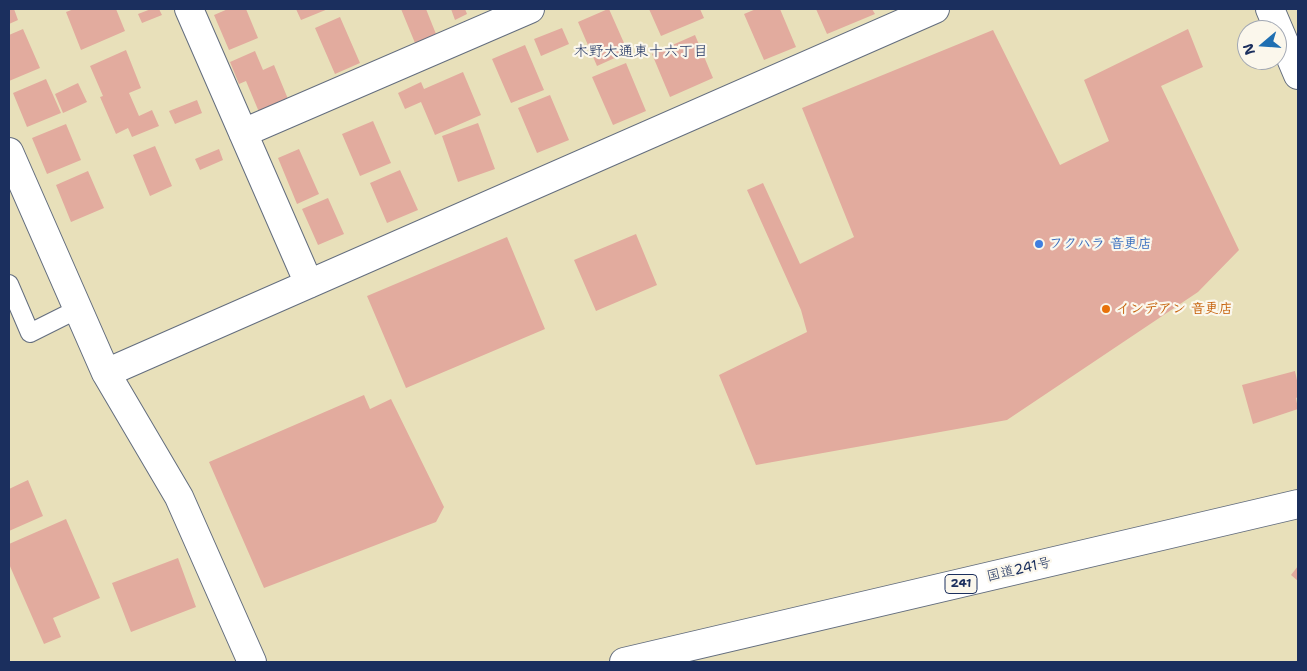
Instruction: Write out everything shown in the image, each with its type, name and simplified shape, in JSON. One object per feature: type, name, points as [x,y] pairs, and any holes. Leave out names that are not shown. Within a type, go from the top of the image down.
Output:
[{"type":"main road","points":[[189,9],[309,284]]},
{"type":"main road","points":[[243,133],[530,9]]},
{"type":"main road","points":[[106,372],[935,9]]},
{"type":"main road","points":[[1277,11],[1298,75]]},
{"type":"main road","points":[[9,152],[15,187],[78,309],[106,372],[180,496],[252,662]]},
{"type":"main road","name":"国道241号","points":[[624,662],[1298,504]]},
{"type":"lane","points":[[9,284],[30,333],[78,309]]},
{"type":"building","points":[[9,9],[14,9],[18,20],[9,24]]},
{"type":"building","points":[[74,9],[116,9],[125,31],[81,50],[66,12]]},
{"type":"building","points":[[151,9],[159,9],[162,15],[142,23],[138,14]]},
{"type":"building","points":[[228,9],[246,9],[258,38],[229,50],[214,15]]},
{"type":"building","points":[[296,9],[328,9],[301,20]]},
{"type":"building","points":[[401,9],[426,9],[436,34],[415,43]]},
{"type":"building","points":[[451,9],[465,9],[467,14],[455,20]]},
{"type":"building","points":[[608,9],[628,52],[597,66],[578,22]]},
{"type":"building","points":[[649,9],[700,9],[704,18],[661,36]]},
{"type":"building","points":[[756,9],[780,9],[796,47],[764,60],[744,14]]},
{"type":"building","points":[[816,9],[872,9],[875,14],[827,34]]},
{"type":"building","points":[[340,17],[360,63],[335,74],[315,28]]},
{"type":"building","points":[[562,28],[569,44],[541,56],[534,39]]},
{"type":"building","points":[[23,29],[40,68],[9,81],[9,35]]},
{"type":"building","name":"フクハラ 音更店","points":[[1188,29],[1203,67],[1161,86],[1239,250],[1198,292],[1007,420],[756,465],[719,375],[807,332],[801,310],[747,190],[763,183],[800,264],[854,237],[802,108],[993,30],[1060,165],[1109,141],[1084,80]]},
{"type":"building","points":[[695,35],[713,78],[670,97],[652,54]]},
{"type":"building","points":[[525,45],[544,90],[511,103],[492,59]]},
{"type":"building","points":[[126,50],[141,88],[129,93],[139,116],[152,110],[159,126],[132,137],[128,128],[116,134],[100,97],[103,96],[90,66]]},
{"type":"building","points":[[255,51],[263,70],[274,65],[288,99],[259,112],[246,81],[239,84],[230,62]]},
{"type":"building","points":[[626,63],[646,111],[613,125],[592,77]]},
{"type":"building","points":[[463,72],[481,115],[435,135],[421,102],[405,109],[398,93],[421,82],[424,89]]},
{"type":"building","points":[[46,79],[61,113],[27,127],[13,93]]},
{"type":"building","points":[[78,83],[87,102],[63,113],[55,94]]},
{"type":"building","points":[[550,95],[569,140],[537,153],[518,108]]},
{"type":"building","points":[[197,100],[202,113],[175,124],[169,111]]},
{"type":"building","points":[[373,121],[391,163],[360,176],[342,134]]},
{"type":"building","points":[[478,123],[495,169],[458,182],[442,136]]},
{"type":"building","points":[[66,124],[81,160],[47,174],[32,138]]},
{"type":"building","points":[[155,146],[172,186],[150,196],[133,155]]},
{"type":"building","points":[[219,149],[223,160],[200,170],[195,159]]},
{"type":"building","points":[[299,149],[319,194],[297,204],[278,158]]},
{"type":"building","points":[[400,170],[418,210],[387,223],[370,183]]},
{"type":"building","points":[[88,171],[104,208],[71,222],[56,185]]},
{"type":"building","points":[[328,198],[344,234],[318,245],[302,209]]},
{"type":"building","points":[[636,234],[657,285],[596,311],[574,260]]},
{"type":"building","points":[[507,237],[545,329],[406,388],[367,296]]},
{"type":"building","points":[[1295,371],[1298,385],[1298,397],[1296,398],[1298,409],[1253,424],[1242,385]]},
{"type":"building","points":[[364,395],[370,409],[391,399],[444,507],[436,522],[264,588],[209,462]]},
{"type":"building","points":[[28,480],[43,516],[9,531],[9,489]]},
{"type":"building","points":[[66,519],[100,598],[53,618],[61,637],[44,644],[9,564],[9,544]]},
{"type":"building","points":[[178,558],[196,607],[131,632],[112,583]]},
{"type":"building","points":[[1298,566],[1298,581],[1291,575]]},
{"type":"place","name":"フクハラ 音更店","points":[[1039,244]]},
{"type":"place","name":"インデアン 音更店","points":[[1106,309]]},
{"type":"district","name":"木野大通東十六丁目","points":[[641,52]]}]
